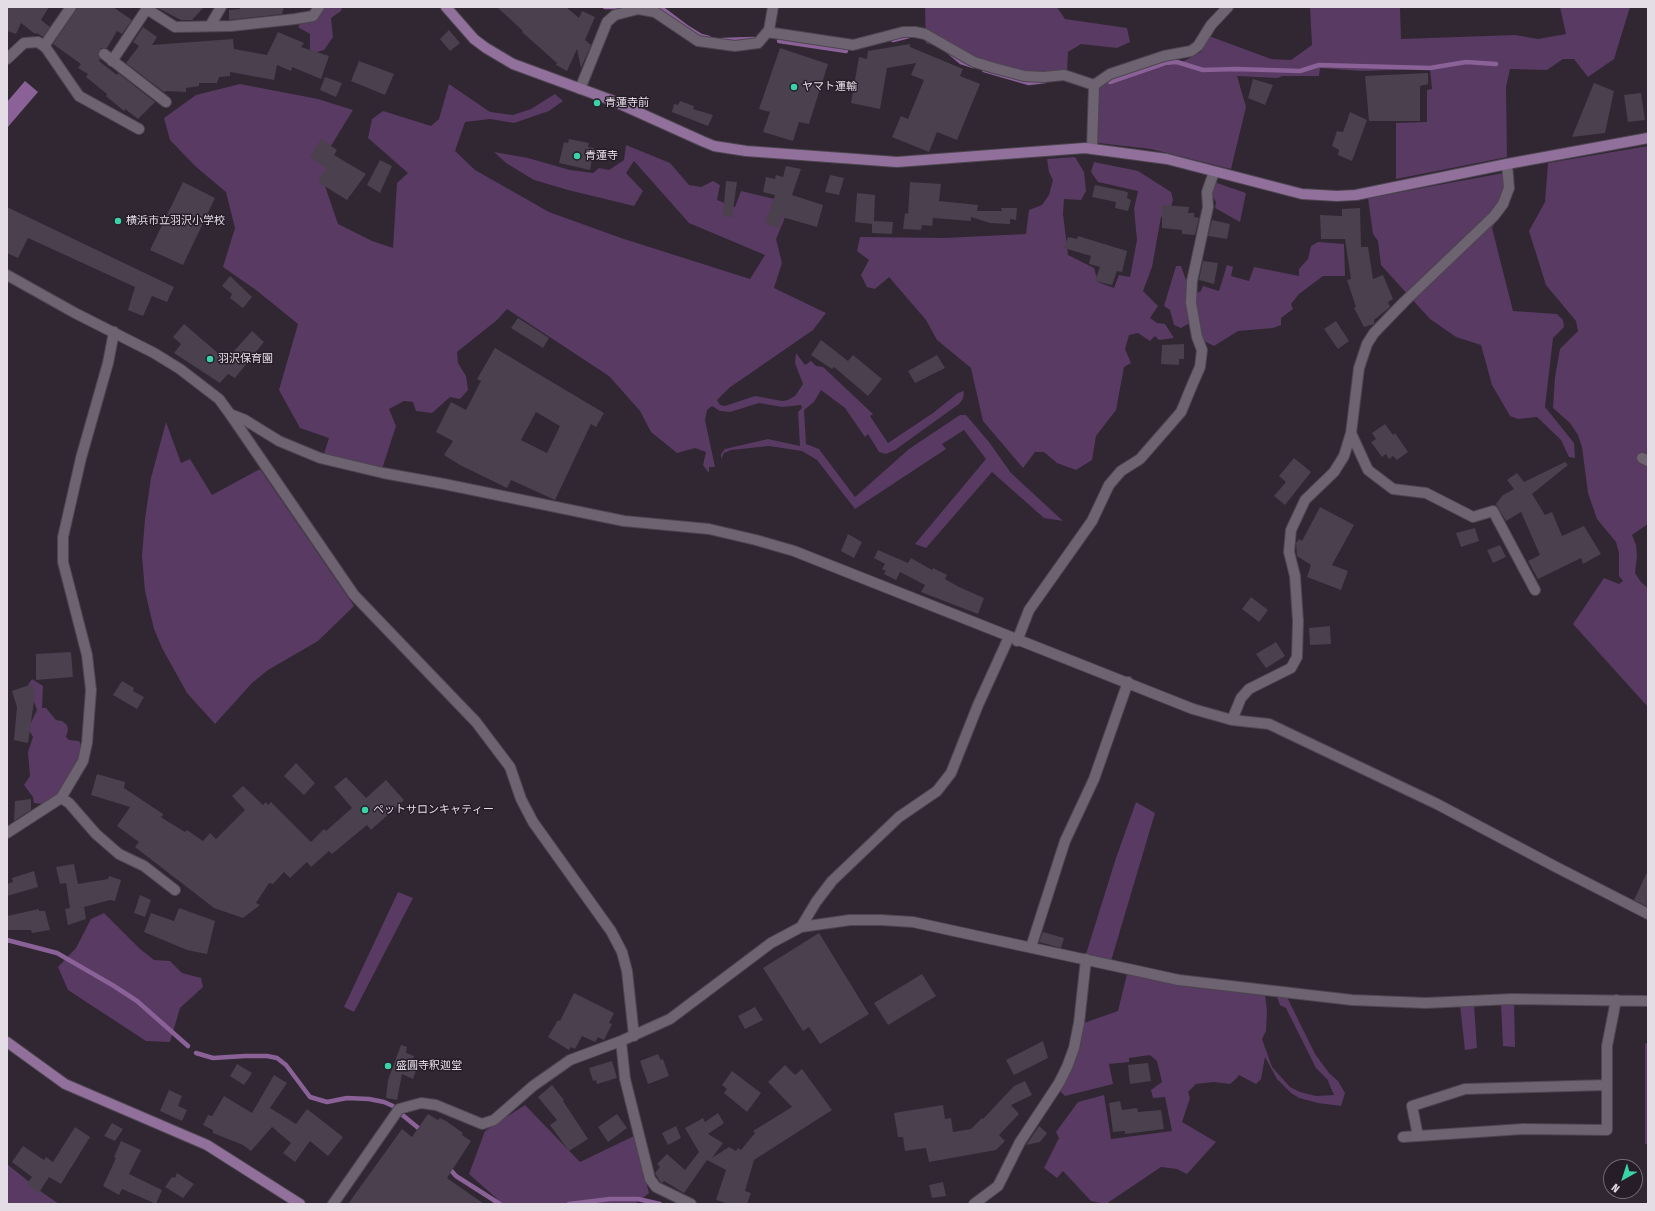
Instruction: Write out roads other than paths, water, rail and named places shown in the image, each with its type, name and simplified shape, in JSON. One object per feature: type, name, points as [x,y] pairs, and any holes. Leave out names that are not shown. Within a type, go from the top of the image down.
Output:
[{"type":"street","points":[[44,46],[71,7]]},
{"type":"street","points":[[210,26],[221,7]]},
{"type":"street","points":[[112,61],[147,8],[175,28],[231,26],[313,16],[319,7]]},
{"type":"street","points":[[446,7],[465,30],[497,55],[519,67],[641,112],[702,141],[739,150],[897,162],[1074,149],[1092,150],[1167,159],[1302,194],[1337,196],[1356,194],[1648,138]]},
{"type":"street","points":[[580,89],[608,22],[615,15],[638,9],[655,12],[698,41],[735,46],[758,43],[767,32],[774,7]]},
{"type":"street","points":[[1094,85],[1110,74],[1164,56],[1191,51],[1198,46],[1211,25],[1228,7]]},
{"type":"street","points":[[767,32],[853,45],[902,32],[915,32],[925,34],[974,62],[994,68],[1024,76],[1044,77],[1064,75],[1094,85]]},
{"type":"street","points":[[7,59],[10,48],[24,43],[38,42],[44,46],[78,96],[139,129]]},
{"type":"street","points":[[104,54],[166,102]]},
{"type":"street","points":[[1092,150],[1094,85]]},
{"type":"street","points":[[1232,720],[1240,698],[1249,689],[1291,668],[1297,657],[1298,621],[1296,576],[1289,552],[1291,530],[1305,500],[1334,472],[1344,456],[1351,433],[1360,368],[1367,344],[1374,333],[1404,302],[1494,216],[1503,204],[1509,188],[1507,164]]},
{"type":"street","points":[[801,927],[816,902],[832,880],[899,816],[938,791],[950,772],[978,705],[1029,610],[1092,521],[1109,485],[1121,471],[1140,459],[1181,412],[1200,366],[1202,350],[1197,337],[1191,303],[1192,282],[1208,207],[1207,192],[1214,172]]},
{"type":"street","points":[[7,275],[75,313],[154,353],[180,369],[218,399],[230,414],[354,595],[476,722],[510,767],[521,799],[533,822],[610,931],[622,952],[627,971],[634,1036]]},
{"type":"street","points":[[7,833],[61,798],[83,760],[87,743],[91,690],[87,655],[63,562],[63,537],[79,465],[108,363],[114,332]]},
{"type":"street","points":[[230,414],[245,420],[279,441],[320,458],[383,473],[624,521],[709,529],[794,551],[1193,709],[1232,720],[1269,724],[1323,748],[1437,804],[1648,914]]},
{"type":"street","points":[[1351,433],[1368,470],[1393,488],[1426,493],[1474,517],[1493,511],[1534,590]]},
{"type":"street","points":[[1031,947],[1065,841],[1094,779],[1128,682]]},
{"type":"street","points":[[61,798],[69,803],[96,834],[119,854],[144,866],[175,890]]},
{"type":"street","points":[[333,1204],[399,1109],[421,1103],[436,1105],[482,1124],[494,1120],[533,1086],[570,1060],[634,1036],[670,1019],[771,943],[801,927],[850,920],[913,922],[1179,980],[1352,1000],[1426,1003],[1512,999],[1648,1001]]},
{"type":"street","points":[[974,1204],[998,1186],[1020,1142],[1059,1083],[1067,1066],[1074,1048],[1079,1023],[1086,960]]},
{"type":"street","points":[[1403,1137],[1523,1129],[1607,1130],[1607,1046],[1616,1000]]},
{"type":"street","points":[[621,1041],[625,1079],[650,1179],[656,1187],[691,1204]]},
{"type":"street","points":[[7,1042],[65,1084],[207,1145],[300,1204]]},
{"type":"street","points":[[1418,1136],[1412,1106],[1464,1089],[1607,1085]]},
{"type":"waterway","points":[[605,7],[617,7]]},
{"type":"waterway","points":[[660,7],[688,28],[701,36],[709,38]]},
{"type":"waterway","points":[[893,40],[909,36]]},
{"type":"waterway","points":[[722,40],[754,39]]},
{"type":"waterway","points":[[779,41],[846,51]]},
{"type":"waterway","points":[[949,52],[961,62],[973,66]]},
{"type":"waterway","points":[[1110,82],[1165,63],[1177,62],[1203,70],[1235,69],[1300,71],[1319,65],[1430,68],[1466,62],[1496,64]]},
{"type":"waterway","points":[[984,70],[1029,83],[1045,81]]},
{"type":"waterway","points":[[7,940],[57,953],[114,986],[137,1001],[188,1046]]},
{"type":"waterway","points":[[196,1053],[213,1058],[245,1056],[267,1056],[277,1058],[286,1065],[310,1097],[327,1102],[347,1098],[369,1099],[384,1102],[393,1106]]},
{"type":"waterway","points":[[400,1113],[422,1131]]},
{"type":"waterway","points":[[448,1167],[456,1176],[500,1204]]},
{"type":"waterway","points":[[569,1204],[610,1199],[638,1199],[660,1204]]},
{"type":"place","name":"ヤマト運輸","points":[[794,87]]},
{"type":"place","name":"青蓮寺前","points":[[597,103]]},
{"type":"place","name":"青蓮寺","points":[[577,156]]},
{"type":"place","name":"横浜市立羽沢小学校","points":[[118,221]]},
{"type":"place","name":"羽沢保育園","points":[[210,359]]},
{"type":"place","name":"ペットサロンキャティー","points":[[365,810]]},
{"type":"place","name":"盛圓寺釈迦堂","points":[[388,1066]]}]
